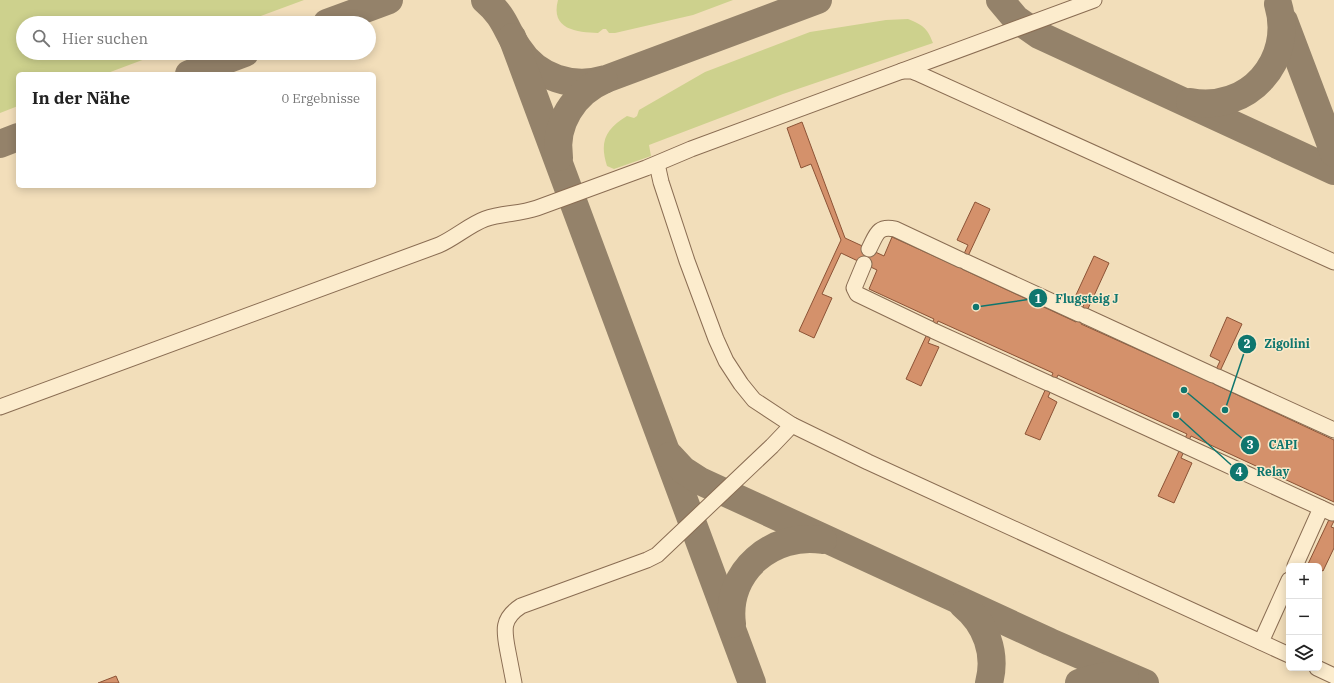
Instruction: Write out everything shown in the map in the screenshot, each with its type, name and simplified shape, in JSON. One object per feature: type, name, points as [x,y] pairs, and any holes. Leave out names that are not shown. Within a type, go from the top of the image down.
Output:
[{"type":"lane","points":[[0,407],[439,245],[485,219],[503,214],[526,212],[657,164],[691,149],[1094,0]]},
{"type":"lane","points":[[899,72],[906,71],[918,73],[1334,262]]},
{"type":"lane","points":[[657,164],[661,182],[687,261],[708,318],[726,360],[741,384],[754,400],[792,425],[868,462],[1286,654]]},
{"type":"lane","points":[[870,250],[877,232],[882,228],[888,227],[895,229],[1334,430]]},
{"type":"lane","points":[[864,264],[854,288],[857,294],[932,330],[1327,511],[1297,563]]},
{"type":"lane","points":[[514,683],[504,635],[506,622],[513,611],[521,606],[657,555],[772,446],[792,425]]},
{"type":"lane","points":[[1261,642],[1286,587]]},
{"type":"lane","points":[[1322,670],[1334,676]]},
{"type":"green space","points":[[0,0],[304,0],[261,16],[16,16],[16,60],[142,60],[110,72],[16,72],[16,107],[0,113]]},
{"type":"green space","points":[[558,0],[733,0],[693,15],[615,33],[609,33],[606,29],[603,29],[598,33],[574,30],[562,23],[558,18]]},
{"type":"green space","points":[[908,19],[924,27],[929,33],[933,43],[783,94],[649,145],[651,156],[614,169],[607,166],[604,143],[606,136],[614,126],[627,116],[634,118],[637,116],[639,110],[705,72],[810,32],[886,20]]},
{"type":"building","points":[[802,122],[845,238],[884,256],[892,237],[958,267],[968,245],[957,240],[975,202],[990,209],[962,269],[1076,322],[1086,300],[1076,295],[1094,256],[1109,263],[1081,324],[1210,382],[1220,361],[1210,356],[1227,317],[1242,324],[1214,384],[1334,440],[1334,502],[1191,436],[1181,458],[1192,463],[1174,503],[1158,496],[1187,434],[1058,375],[1048,397],[1057,402],[1040,440],[1025,434],[1053,373],[938,321],[928,343],[939,347],[921,386],[906,379],[934,319],[869,289],[877,270],[841,253],[822,294],[832,298],[814,338],[799,331],[841,240],[811,164],[801,168],[787,128]]},
{"type":"building","points":[[1334,509],[1334,521],[1331,527],[1334,528],[1334,548],[1323,571],[1322,563],[1308,563]]},
{"type":"building","points":[[116,676],[119,683],[98,683]]},
{"type":"taxiway","points":[[346,16],[389,0]]},
{"type":"taxiway","points":[[485,0],[501,17],[518,48],[535,67],[545,74],[581,83],[606,79],[818,0]]},
{"type":"taxiway","points":[[1000,0],[1016,19],[1039,35],[1334,171]]},
{"type":"taxiway","points":[[1190,102],[1211,103],[1231,99],[1248,91],[1262,78],[1273,63],[1280,45],[1281,25],[1278,4]]},
{"type":"taxiway","points":[[1284,21],[1334,153]]},
{"type":"taxiway","points":[[512,37],[752,683]]},
{"type":"taxiway","points":[[194,72],[226,60]]},
{"type":"taxiway","points":[[559,157],[558,145],[560,133],[568,111],[575,101],[584,93],[604,80]]},
{"type":"taxiway","points":[[0,144],[16,138]]},
{"type":"taxiway","points":[[670,456],[683,470],[700,481],[1050,642],[1145,683]]},
{"type":"taxiway","points":[[732,624],[732,605],[736,587],[745,572],[756,559],[770,549],[787,542],[804,539],[823,540]]},
{"type":"taxiway","points":[[963,605],[978,621],[988,640],[992,661],[989,683]]},
{"type":"taxiway","points":[[1079,683],[1108,676],[1125,676]]},
{"type":"place","name":"Flugsteig J","points":[[976,307]]},
{"type":"place","name":"CAPI","points":[[1184,390]]},
{"type":"place","name":"Zigolini","points":[[1225,410]]},
{"type":"place","name":"Relay","points":[[1176,415]]}]
